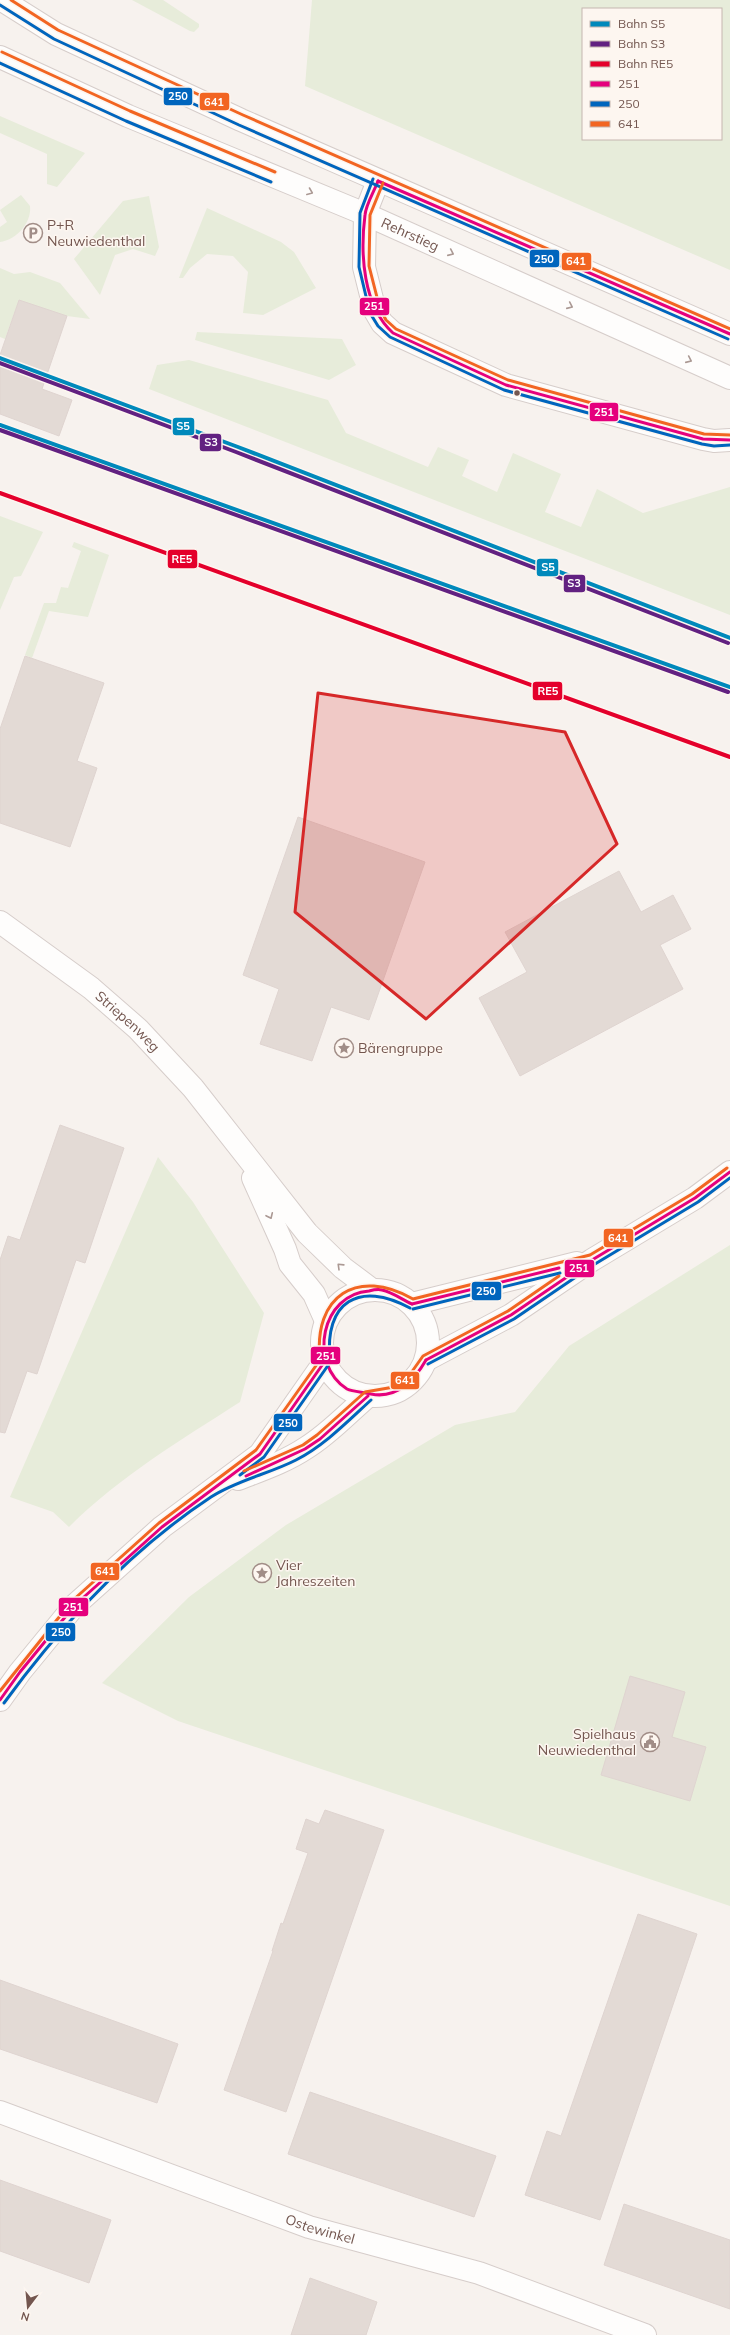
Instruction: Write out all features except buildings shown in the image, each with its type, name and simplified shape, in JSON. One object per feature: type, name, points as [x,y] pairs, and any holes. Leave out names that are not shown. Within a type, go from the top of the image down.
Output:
[{"type":"street","points":[[2,0],[56,34],[378,181],[730,334]]},
{"type":"street","name":"Rehrstieg","points":[[0,57],[128,116],[365,214],[730,378]]},
{"type":"street","points":[[378,181],[365,214],[364,267],[375,311],[382,322],[402,339],[506,385],[714,442],[730,440]]},
{"type":"street","name":"Striepenweg","points":[[0,922],[30,941],[91,988],[138,1029],[193,1088],[307,1233],[342,1268],[371,1289]]},
{"type":"street","name":"Striepenweg","points":[[236,1142],[285,1249],[290,1264],[314,1294],[326,1321]]},
{"type":"street","points":[[426,1360],[511,1315],[592,1260],[695,1198],[730,1172]]},
{"type":"street","points":[[412,1304],[592,1260]]},
{"type":"street","points":[[371,1289],[386,1290],[400,1296],[412,1304],[422,1317],[427,1330],[429,1345],[426,1360],[419,1373],[409,1384],[396,1392],[368,1396],[354,1392],[341,1384],[332,1374],[325,1361],[322,1348],[322,1334],[326,1321],[333,1310],[343,1300],[356,1292],[371,1289]]},
{"type":"street","points":[[0,1700],[20,1672],[75,1605],[162,1528],[260,1454],[325,1361]]},
{"type":"street","points":[[216,1488],[267,1468],[305,1449],[320,1438],[368,1396]]},
{"type":"street","name":"Ostewinkel","points":[[0,2112],[309,2227],[479,2273],[644,2335]]},
{"type":"highlighted area","points":[[318,693],[565,732],[617,844],[426,1019],[295,912]]},
{"type":"green space","points":[[132,0],[163,0],[199,24],[199,27],[194,32],[190,31]]},
{"type":"green space","points":[[312,0],[730,0],[730,270],[305,86]]},
{"type":"green space","points":[[0,116],[85,153],[57,187],[47,184],[47,154],[0,133]]},
{"type":"green space","points":[[21,195],[30,206],[30,212],[26,224],[22,230],[12,238],[0,242],[0,227],[7,222],[0,210]]},
{"type":"green space","points":[[149,196],[159,247],[155,256],[133,249],[115,255],[100,295],[74,259],[123,201]]},
{"type":"green space","points":[[207,208],[281,242],[294,252],[316,288],[263,315],[243,313],[248,272],[233,256],[207,254],[190,268],[183,278],[179,278]]},
{"type":"green space","points":[[0,268],[14,274],[30,272],[60,283],[90,319],[67,316],[19,300],[5,339],[0,337]]},
{"type":"green space","points":[[197,332],[342,339],[356,365],[329,380],[195,340]]},
{"type":"green space","points":[[189,360],[328,400],[346,433],[428,467],[438,447],[469,460],[462,476],[497,492],[513,453],[561,474],[545,512],[581,527],[597,489],[643,513],[730,487],[730,615],[149,389],[157,365]]},
{"type":"green space","points":[[0,516],[43,532],[21,576],[14,577],[0,610]]},
{"type":"green space","points":[[74,542],[109,555],[88,617],[49,611],[32,658],[25,655],[44,603],[56,603],[61,587],[68,588],[81,551],[72,547]]},
{"type":"green space","points":[[158,1157],[193,1202],[264,1313],[240,1402],[173,1445],[130,1475],[88,1509],[69,1527],[53,1512],[10,1497]]},
{"type":"green space","points":[[730,1245],[730,1906],[178,1721],[102,1683],[189,1597],[286,1525],[455,1425],[515,1412],[569,1346]]},
{"type":"rail line","name":"S5","points":[[0,358],[238,447],[730,638]]},
{"type":"rail line","name":"S3","points":[[0,363],[236,452],[728,643]]},
{"type":"rail line","name":"S5","points":[[0,425],[730,687]]},
{"type":"rail line","name":"S3","points":[[0,430],[728,692]]},
{"type":"rail line","name":"RE5","points":[[0,493],[730,757]]},
{"type":"transit line","name":"641","points":[[11,0],[58,30],[243,115],[730,329]]},
{"type":"transit line","name":"250","points":[[0,5],[54,39],[239,125],[728,339]]},
{"type":"transit line","name":"641","points":[[2,52],[130,111],[275,172]]},
{"type":"transit line","name":"250","points":[[0,63],[126,121],[271,182]]},
{"type":"transit line","name":"250","points":[[373,179],[360,213],[359,267],[370,313],[378,326],[390,337],[504,390],[702,444],[714,446],[730,445]]},
{"type":"transit line","name":"251","points":[[378,181],[368,202],[366,211],[363,246],[364,262],[366,278],[375,309],[383,322],[393,333],[506,385],[703,439],[730,440]]},
{"type":"transit line","name":"251","points":[[378,181],[730,334]]},
{"type":"transit line","name":"641","points":[[383,183],[370,215],[369,266],[380,309],[386,320],[396,329],[508,380],[704,434],[730,435]]},
{"type":"transit line","name":"641","points":[[0,1691],[72,1601],[159,1523],[256,1450],[320,1360],[320,1338],[324,1319],[332,1304],[343,1294],[357,1287],[374,1286],[393,1290],[413,1299],[590,1255],[692,1194],[727,1168]]},
{"type":"transit line","name":"251","points":[[426,1360],[511,1315],[592,1260],[695,1198],[730,1172]]},
{"type":"transit line","name":"250","points":[[428,1364],[514,1319],[595,1264],[698,1202],[730,1178]]},
{"type":"transit line","name":"251","points":[[412,1304],[559,1268]]},
{"type":"transit line","name":"250","points":[[413,1309],[560,1273]]},
{"type":"transit line","name":"641","points":[[244,1471],[303,1445],[317,1435],[365,1392],[394,1387],[406,1380],[423,1356],[508,1311],[559,1276]]},
{"type":"transit line","name":"251","points":[[412,1304],[390,1292],[380,1290],[372,1290],[353,1295],[340,1304],[331,1316],[325,1331],[324,1347],[327,1363],[335,1377],[347,1389],[380,1395],[388,1394],[403,1387],[416,1375],[426,1360]]},
{"type":"transit line","name":"250","points":[[330,1360],[330,1340],[333,1323],[339,1311],[349,1302],[361,1297],[375,1296],[392,1300],[410,1308]]},
{"type":"transit line","name":"251","points":[[0,1700],[20,1672],[75,1605],[162,1527],[260,1454],[325,1361]]},
{"type":"transit line","name":"250","points":[[240,1475],[264,1457],[329,1364]]},
{"type":"transit line","name":"251","points":[[246,1476],[305,1449],[320,1439],[368,1396]]},
{"type":"transit line","name":"250","points":[[4,1703],[73,1618],[124,1565],[152,1541],[181,1518],[221,1491],[286,1465],[307,1454],[336,1432],[371,1400]]},
{"type":"place","name":"P+R Neuwiedenthal","points":[[33,233]]},
{"type":"place","name":"Bärengruppe","points":[[344,1048]]},
{"type":"place","name":"Vier Jahreszeiten","points":[[262,1573]]},
{"type":"place","name":"Spielhaus Neuwiedenthal","points":[[650,1742]]}]
